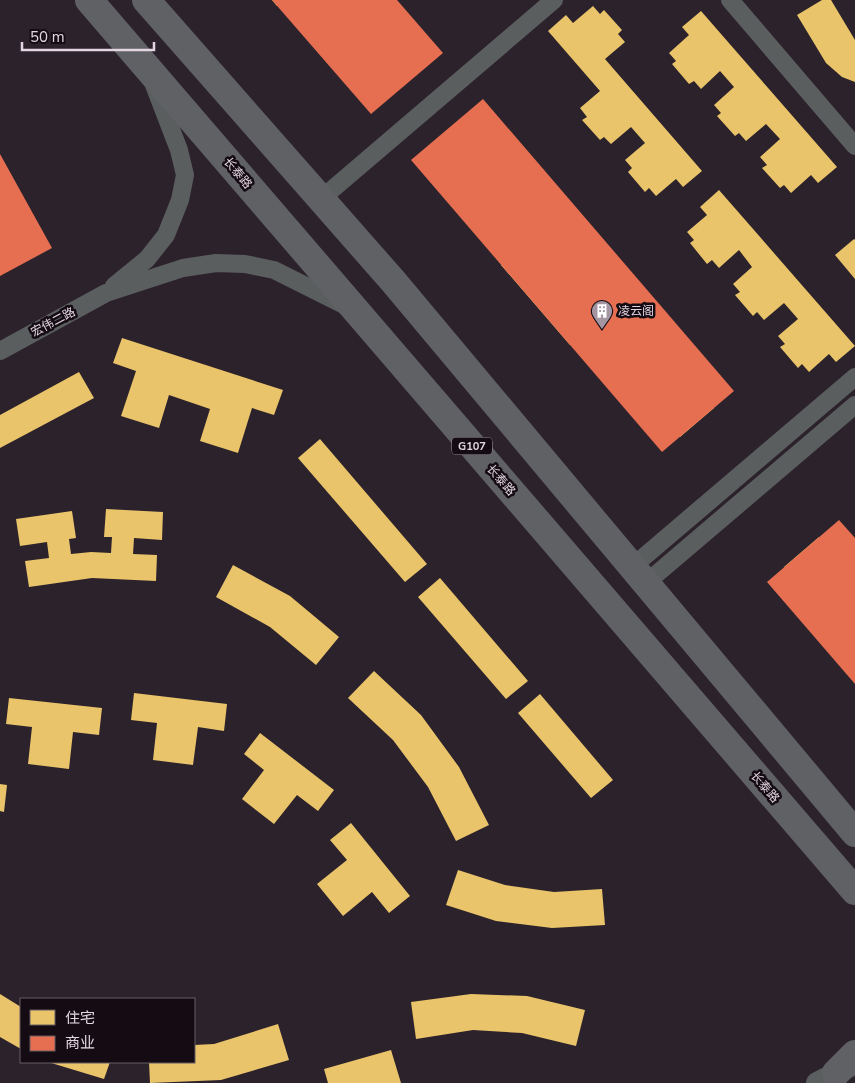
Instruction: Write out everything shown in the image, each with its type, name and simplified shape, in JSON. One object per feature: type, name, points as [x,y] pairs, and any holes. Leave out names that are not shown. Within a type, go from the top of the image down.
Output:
[{"type":"highway","name":"长泰路","points":[[89,0],[855,891]]},
{"type":"highway","points":[[146,0],[393,281],[855,833]]},
{"type":"highway","points":[[836,1073],[855,1054]]},
{"type":"street","points":[[321,199],[554,0]]},
{"type":"street","points":[[730,0],[855,146]]},
{"type":"street","points":[[106,293],[147,259],[166,235],[180,200],[185,175],[179,150],[146,65]]},
{"type":"street","points":[[106,293],[183,268],[216,263],[245,264],[274,270],[354,310]]},
{"type":"street","name":"宏伟二路","points":[[0,351],[106,293]]},
{"type":"street","points":[[639,575],[855,377]]},
{"type":"street","points":[[639,575],[855,405]]},
{"type":"building: 住宅","points":[[272,0],[285,0],[277,6]]},
{"type":"building: 住宅","points":[[822,0],[831,0],[855,40],[855,82],[842,77],[826,63],[797,15]]},
{"type":"building: 住宅","points":[[593,6],[600,14],[604,10],[622,30],[618,34],[625,42],[605,59],[702,171],[683,187],[676,179],[656,196],[649,188],[645,192],[628,172],[632,168],[625,160],[645,143],[631,127],[611,144],[604,137],[600,140],[582,120],[587,117],[580,108],[600,91],[548,31],[566,15],[573,23]]},
{"type":"building: 住宅","points":[[701,11],[837,167],[818,183],[811,175],[791,193],[784,185],[780,188],[762,168],[767,165],[760,157],[780,139],[766,124],[746,141],[739,133],[735,136],[717,116],[721,113],[714,105],[734,87],[720,71],[701,89],[694,81],[689,84],[672,64],[676,61],[669,53],[689,35],[682,27]]},
{"type":"building: 住宅","points":[[719,190],[855,346],[836,362],[829,354],[809,372],[802,364],[798,368],[780,347],[785,344],[778,336],[798,319],[784,303],[764,320],[757,312],[753,316],[735,295],[740,292],[733,284],[752,267],[739,250],[719,268],[712,260],[707,264],[690,243],[694,240],[687,232],[707,215],[700,207]]},
{"type":"building: 住宅","name":"凌云阁","points":[[536,236],[610,321],[627,307],[714,408],[680,437],[604,350],[595,358],[578,338],[570,345],[501,265]]},
{"type":"building: 住宅","points":[[855,240],[855,279],[835,255]]},
{"type":"building: 住宅","points":[[122,338],[283,390],[274,415],[252,408],[238,453],[200,441],[210,409],[169,395],[159,428],[121,416],[136,371],[113,363]]},
{"type":"building: 住宅","points":[[79,372],[94,398],[0,448],[0,415]]},
{"type":"building: 住宅","points":[[320,439],[427,564],[405,582],[298,458]]},
{"type":"building: 住宅","points":[[106,509],[163,512],[162,540],[134,538],[133,554],[157,555],[156,581],[92,578],[29,587],[25,561],[49,558],[47,542],[20,546],[16,519],[72,511],[76,538],[69,539],[71,554],[111,553],[112,537],[104,537]]},
{"type":"building: 住宅","points":[[819,537],[855,578],[855,648],[784,567]]},
{"type":"building: 住宅","points":[[233,565],[290,596],[339,637],[316,665],[270,627],[216,597]]},
{"type":"building: 住宅","points":[[440,578],[528,681],[506,699],[418,597]]},
{"type":"building: 住宅","points":[[374,671],[421,715],[459,767],[489,825],[456,841],[428,787],[393,740],[348,698]]},
{"type":"building: 住宅","points":[[134,693],[227,704],[224,731],[198,727],[193,765],[153,760],[157,723],[131,720]]},
{"type":"building: 住宅","points":[[540,694],[613,780],[591,798],[518,713]]},
{"type":"building: 住宅","points":[[9,698],[102,708],[99,735],[73,732],[69,769],[28,764],[32,727],[6,724]]},
{"type":"building: 住宅","points":[[260,733],[334,790],[318,811],[297,795],[274,824],[242,799],[264,770],[244,754]]},
{"type":"building: 住宅","points":[[0,784],[7,785],[4,812],[0,811]]},
{"type":"building: 住宅","points":[[351,823],[410,896],[389,913],[372,892],[343,916],[317,884],[347,860],[330,840]]},
{"type":"building: 住宅","points":[[458,870],[505,885],[554,892],[602,889],[605,925],[552,928],[496,921],[446,905]]},
{"type":"building: 住宅","points":[[0,994],[20,1006],[20,1048],[0,1037]]},
{"type":"building: 住宅","points":[[471,994],[527,996],[585,1010],[576,1046],[522,1033],[473,1030],[416,1039],[411,1002]]},
{"type":"building: 住宅","points":[[278,1024],[289,1060],[221,1080],[150,1083],[149,1063],[195,1063],[195,1045],[214,1044]]},
{"type":"building: 住宅","points":[[391,1050],[401,1083],[328,1083],[324,1069]]},
{"type":"building: 住宅","points":[[51,1063],[110,1063],[104,1079]]},
{"type":"building: 商业","points":[[272,0],[397,0],[443,53],[371,114]]},
{"type":"building: 商业","points":[[483,99],[734,391],[662,452],[411,160]]},
{"type":"building: 商业","points":[[0,154],[52,248],[0,276]]},
{"type":"building: 商业","points":[[839,520],[855,538],[855,684],[767,582]]},
{"type":"place","name":"凌云阁","points":[[602,330]]}]
